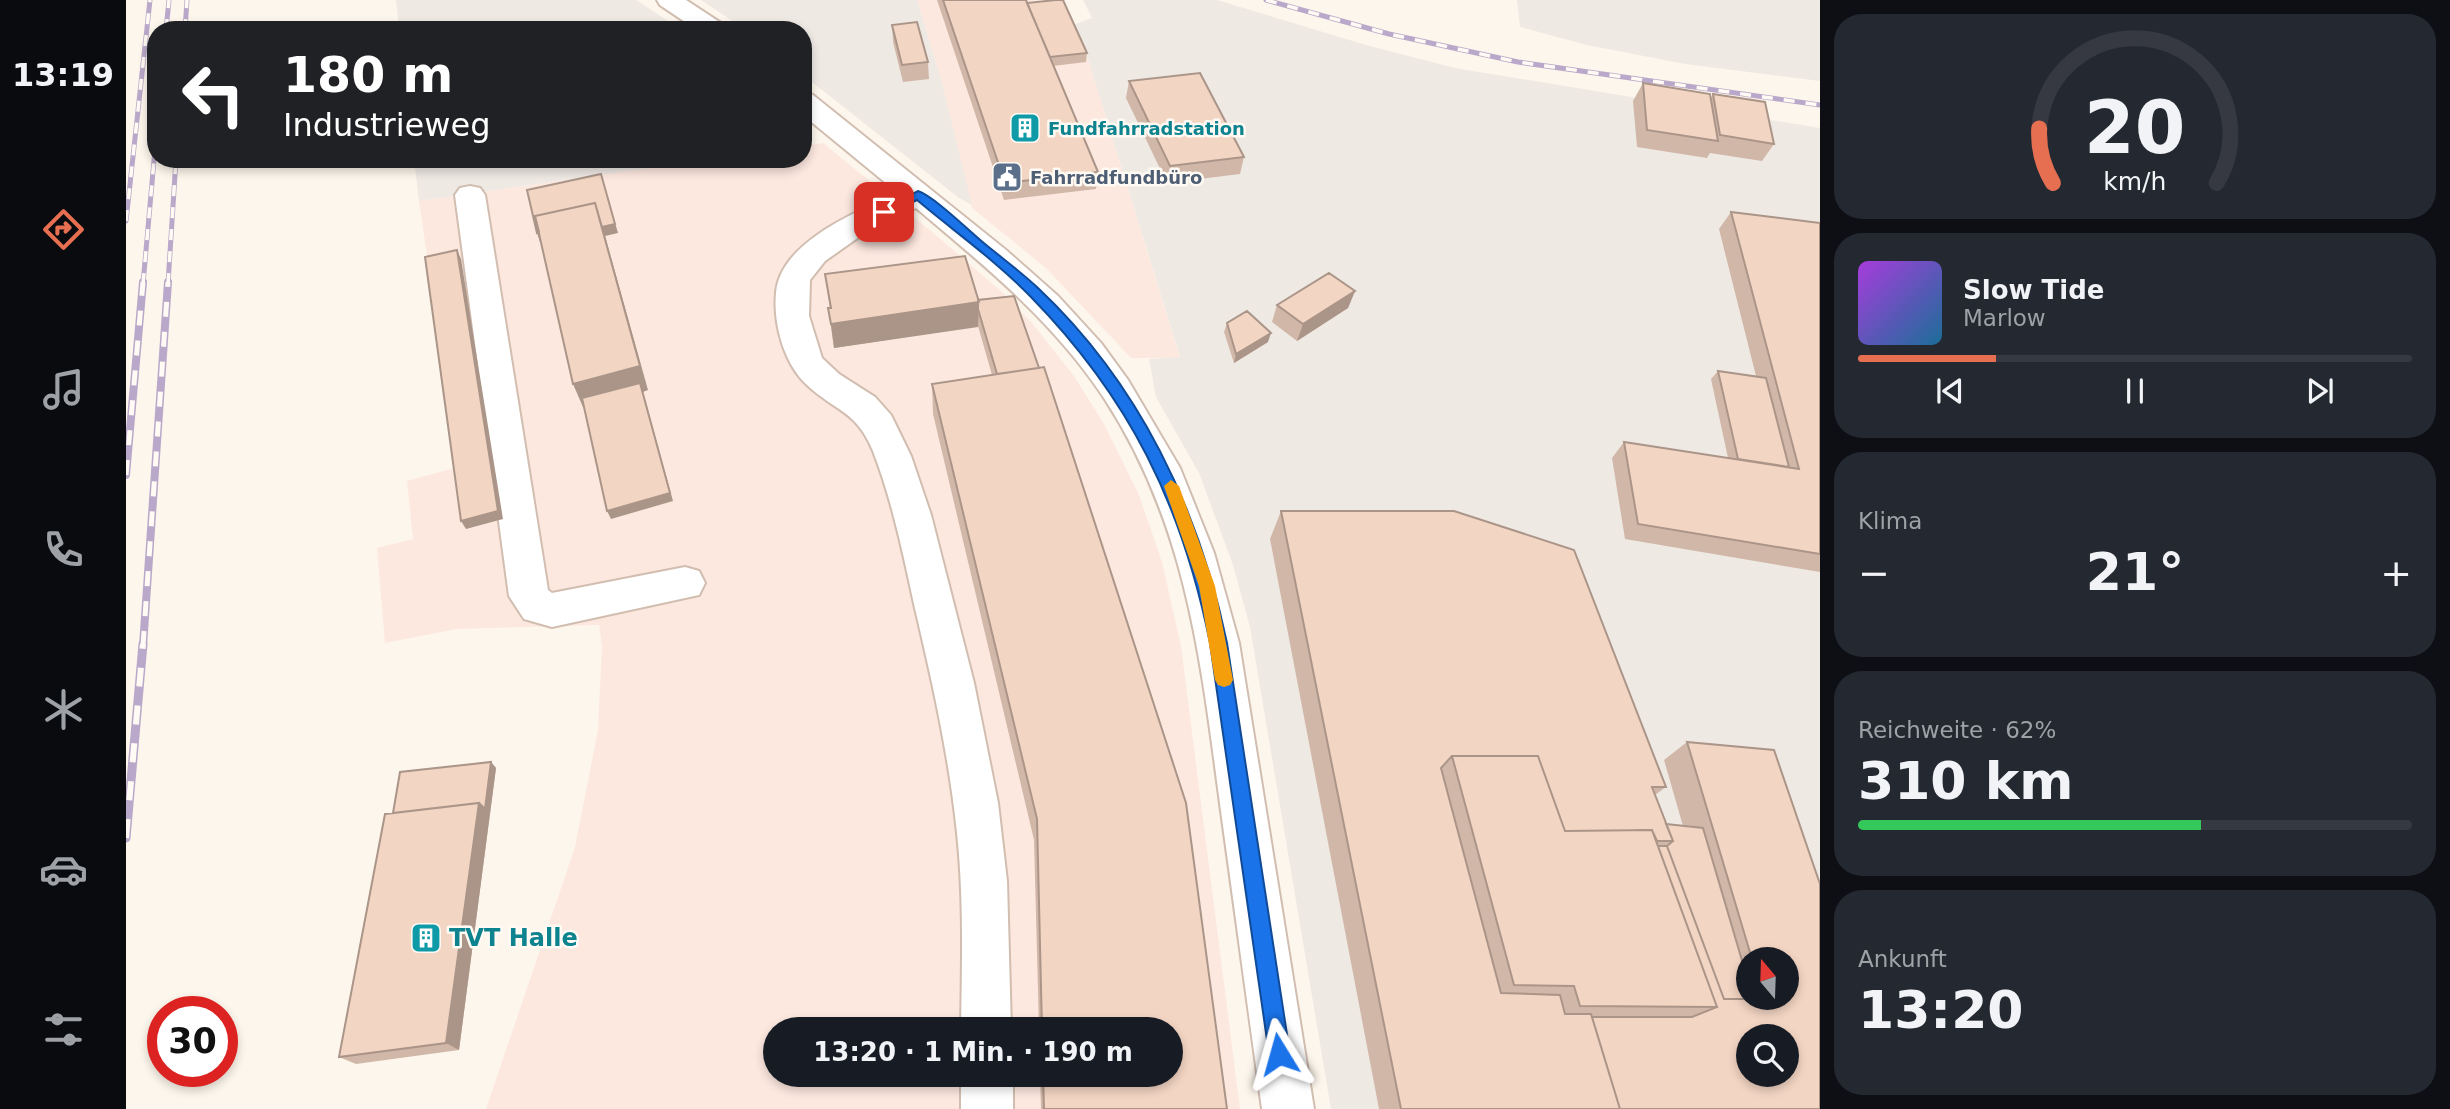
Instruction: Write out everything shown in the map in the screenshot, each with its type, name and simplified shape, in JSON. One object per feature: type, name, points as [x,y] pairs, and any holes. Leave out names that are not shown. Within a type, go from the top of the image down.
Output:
[{"type":"street","points":[[669,0],[701,21]]},
{"type":"street","points":[[812,108],[1017,276],[1079,339],[1120,393],[1154,450],[1171,486],[1207,586],[1219,643],[1287,1109]]},
{"type":"street","points":[[470,195],[529,596],[538,607],[552,610],[685,583]]},
{"type":"street","points":[[918,195],[848,230],[814,254],[794,278],[791,306],[800,349],[816,374],[864,405],[885,436],[916,533],[950,669],[980,834],[986,1017]]},
{"type":"street","points":[[987,1087],[987,1109]]},
{"type":"shaded area","points":[[396,0],[636,0],[668,21],[398,21]]},
{"type":"shaded area","points":[[701,0],[917,0],[941,79],[972,205],[959,198],[812,82],[812,21],[732,21]]},
{"type":"shaded area","points":[[917,0],[1059,0],[1089,62],[1180,358],[1131,358],[1046,268],[972,208],[941,79]]},
{"type":"shaded area","points":[[1083,0],[1217,0],[1366,45],[1455,68],[1820,128],[1820,1109],[1331,1109],[1250,627],[1233,565],[1199,473],[1156,397],[1149,359],[1180,357],[1089,62],[1073,25],[1092,18]]},
{"type":"shaded area","points":[[1517,0],[1820,0],[1820,81],[1685,64],[1587,45],[1520,27]]},
{"type":"shaded area","points":[[823,143],[937,236],[1004,294],[1032,323],[1074,376],[1104,424],[1139,495],[1162,562],[1181,646],[1240,1109],[486,1109],[575,847],[598,730],[602,646],[599,625],[456,629],[385,643],[377,548],[413,539],[407,481],[458,467],[419,201],[648,168],[812,168],[812,145]]},
{"type":"shaded area","points":[[415,168],[648,168],[419,201]]},
{"type":"building","name":"Fundfahrradstation","points":[[943,0],[1026,0],[1098,172],[1005,183]]},
{"type":"building","points":[[1063,0],[1087,53],[1050,57],[1027,3]]},
{"type":"building","points":[[917,22],[928,62],[902,65],[892,25]]},
{"type":"building","points":[[1200,73],[1244,157],[1170,166],[1129,81]]},
{"type":"building","points":[[1643,83],[1710,94],[1718,141],[1647,130]]},
{"type":"building","points":[[1713,94],[1765,102],[1774,144],[1720,135]]},
{"type":"building","points":[[601,174],[615,224],[602,227],[595,203],[535,216],[539,232],[537,233],[527,190]]},
{"type":"building","points":[[595,203],[640,366],[573,384],[535,216]]},
{"type":"building","points":[[1731,212],[1820,223],[1820,554],[1638,524],[1624,442],[1799,469]]},
{"type":"building","points":[[457,250],[498,511],[461,521],[425,257]]},
{"type":"building","points":[[965,256],[979,302],[831,324],[825,274]]},
{"type":"building","points":[[1329,273],[1355,291],[1303,324],[1277,305]]},
{"type":"building","points":[[1014,296],[1039,368],[997,374],[978,309],[978,300]]},
{"type":"building","points":[[1247,311],[1271,333],[1236,354],[1227,323]]},
{"type":"building","points":[[1044,367],[1186,803],[1227,1109],[1044,1109],[1043,1087],[1183,1087],[1183,1017],[1042,1017],[1037,819],[932,384]]},
{"type":"building","points":[[1718,371],[1766,378],[1789,467],[1738,459]]},
{"type":"building","points":[[640,383],[670,493],[607,511],[582,398]]},
{"type":"building","points":[[1281,511],[1454,511],[1574,550],[1666,787],[1652,787],[1673,841],[1657,841],[1652,830],[1565,831],[1538,756],[1452,756],[1441,768],[1501,993],[1560,995],[1565,1014],[1591,1014],[1620,1109],[1401,1109]]},
{"type":"building","points":[[1687,742],[1774,750],[1820,884],[1820,1109],[1620,1109],[1592,1017],[1692,1017],[1717,1007],[1658,846],[1667,846],[1724,999],[1736,999],[1736,1010],[1799,1010],[1799,947],[1748,947]]},
{"type":"building","points":[[1452,756],[1538,756],[1565,831],[1652,830],[1717,1007],[1580,1006],[1574,986],[1514,985]]},
{"type":"building","points":[[491,762],[485,809],[479,803],[393,813],[400,772]]},
{"type":"building","name":"TVT Halle","points":[[479,803],[446,1043],[339,1057],[385,814]]},
{"type":"building","points":[[1666,824],[1703,828],[1738,947],[1736,999],[1724,999],[1667,846],[1673,841]]},
{"type":"railway","points":[[148,21],[150,0]]},
{"type":"railway","points":[[167,21],[169,0]]},
{"type":"railway","points":[[186,21],[187,0]]},
{"type":"railway","points":[[1266,0],[1389,34],[1518,62],[1820,105]]},
{"type":"railway","points":[[126,221],[147,28]]},
{"type":"railway","points":[[143,284],[153,168]]},
{"type":"railway","points":[[168,284],[175,168]]},
{"type":"railway","points":[[126,475],[143,282]]},
{"type":"railway","points":[[143,646],[168,282]]},
{"type":"railway","points":[[126,838],[143,644]]},
{"type":"slow traffic","points":[[1171,486],[1207,586],[1224,680]]},
{"type":"place","name":"Fundfahrradstation","points":[[1025,128]]},
{"type":"place","name":"Fahrradfundbüro","points":[[1007,177]]},
{"type":"place","name":"TVT Halle","points":[[426,938]]},
{"type":"route","points":[[884,212],[918,195],[1033,291],[1079,339],[1120,393],[1163,468],[1207,586],[1219,643],[1279,1054]]}]
